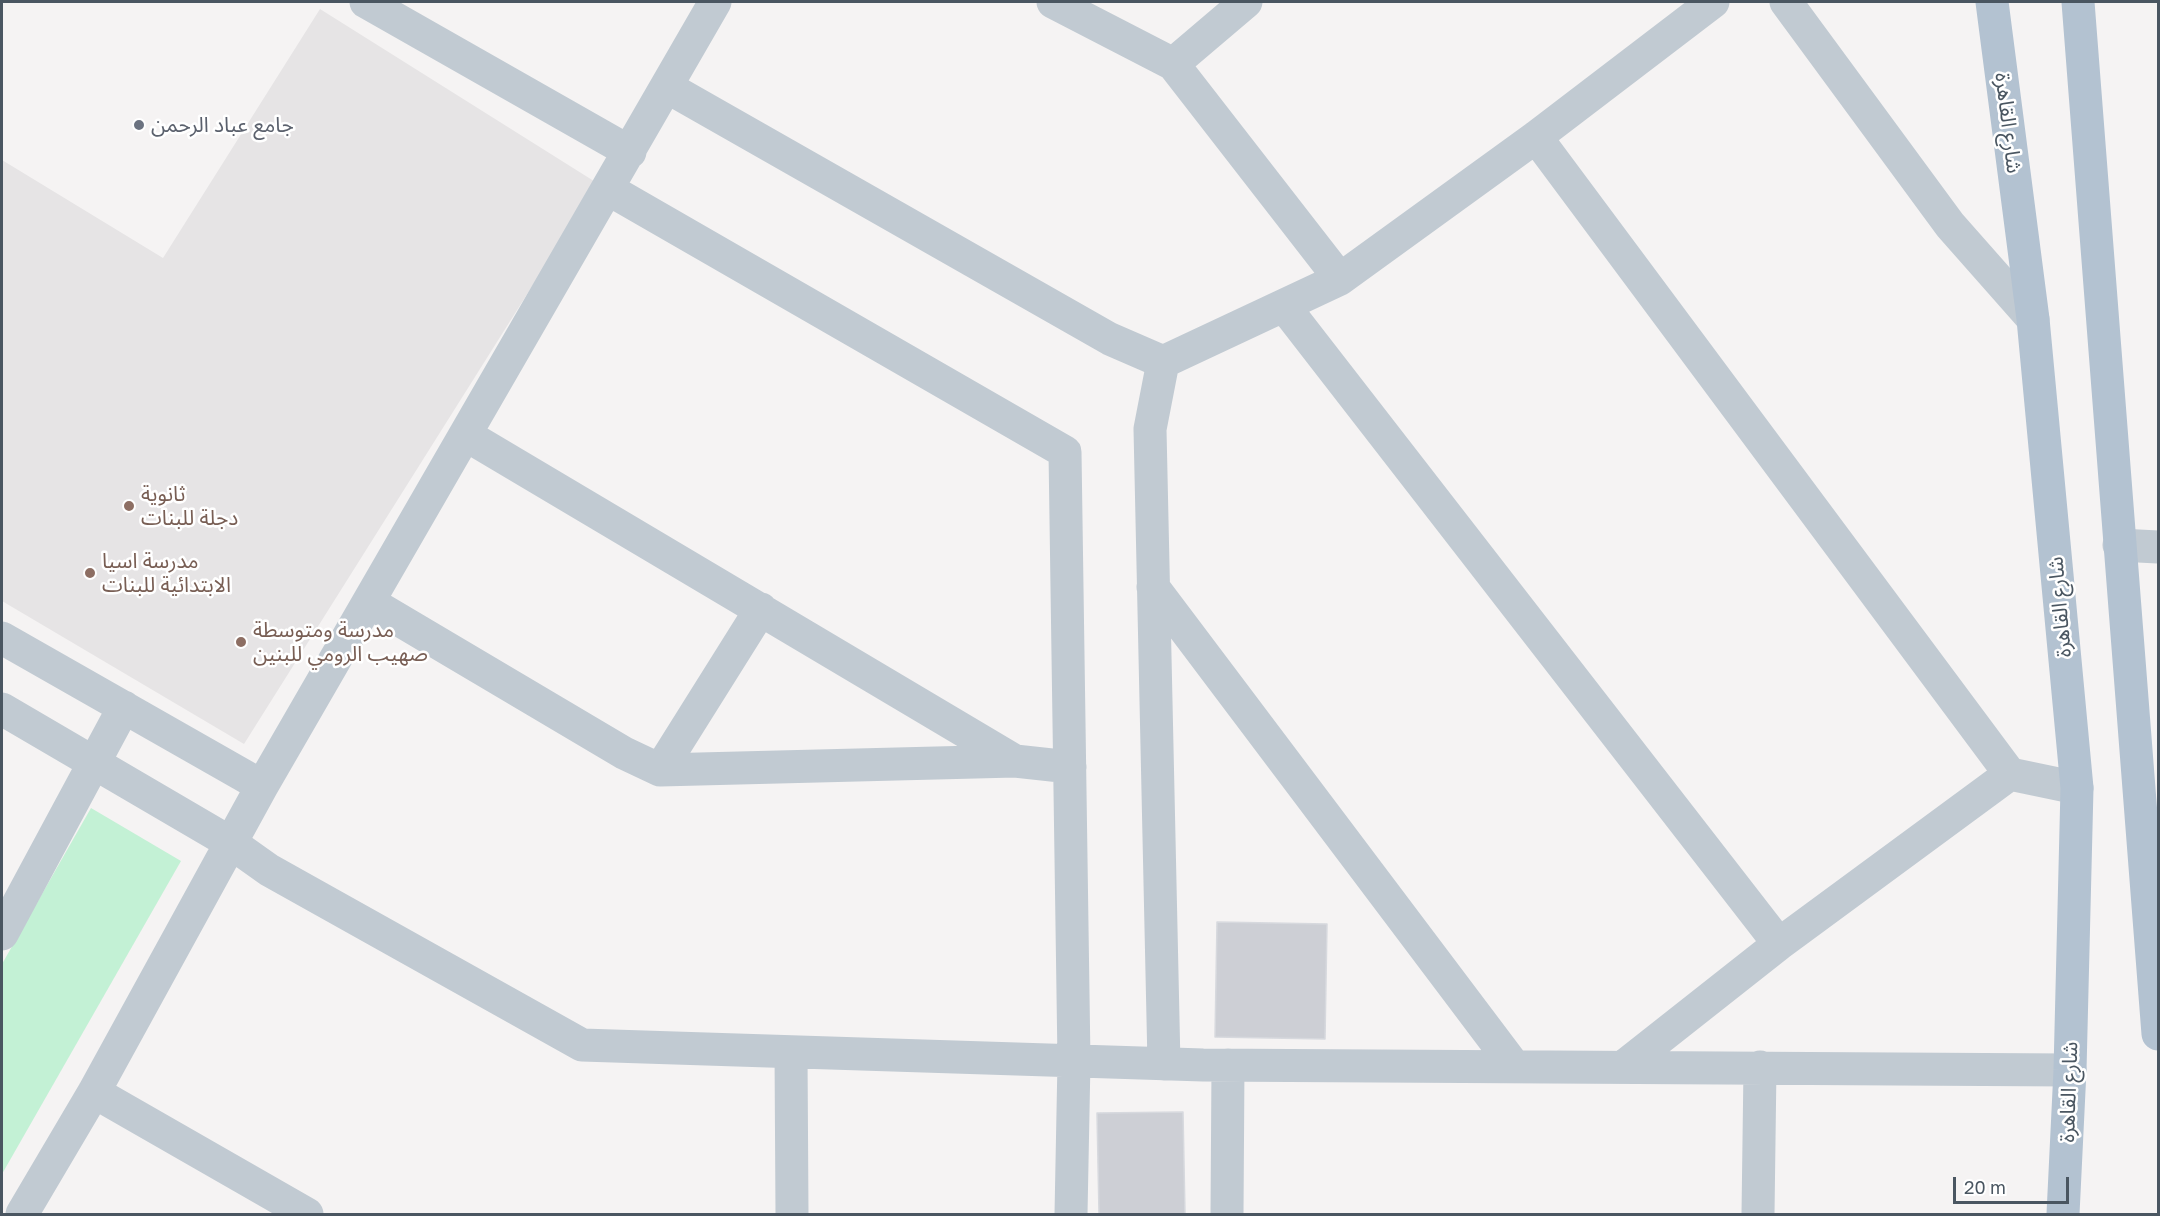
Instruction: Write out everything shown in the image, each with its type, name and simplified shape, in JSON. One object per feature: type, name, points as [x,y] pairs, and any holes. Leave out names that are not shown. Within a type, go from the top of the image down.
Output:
[{"type":"main road","name":"شارع القاهرة","points":[[1992,2],[2033,319],[2077,788],[2070,1070],[2063,1215]]},
{"type":"main road","points":[[2078,2],[2158,1034]]},
{"type":"street","points":[[22,1215],[94,1092],[262,786],[715,2]]},
{"type":"street","points":[[1053,2],[1173,64],[1340,279]]},
{"type":"street","points":[[1173,64],[1246,2]]},
{"type":"street","points":[[667,87],[1110,339],[1162,362],[1340,279],[1536,138],[1713,2]]},
{"type":"street","points":[[1786,2],[1950,225],[2033,319]]},
{"type":"street","points":[[377,4],[630,152]]},
{"type":"street","points":[[1536,138],[2010,774],[2077,788]]},
{"type":"street","points":[[608,189],[1065,452],[1074,1061],[1071,1215]]},
{"type":"street","points":[[1284,306],[1779,944]]},
{"type":"street","points":[[1162,362],[1150,429],[1164,1064]]},
{"type":"street","points":[[466,435],[1015,761]]},
{"type":"street","points":[[2119,545],[2158,547]]},
{"type":"street","points":[[1153,587],[1514,1066]]},
{"type":"street","points":[[369,602],[624,753],[660,770],[1015,761],[1070,767]]},
{"type":"street","points":[[660,770],[761,609]]},
{"type":"street","points":[[2,638],[262,786]]},
{"type":"street","points":[[2,934],[124,707]]},
{"type":"street","points":[[2,709],[231,843],[269,870],[582,1045],[1164,1064],[2070,1070]]},
{"type":"street","points":[[1623,1067],[1779,944],[2010,774]]},
{"type":"street","points":[[791,1052],[792,1215]]},
{"type":"street","points":[[1227,1215],[1228,1065]]},
{"type":"street","points":[[1758,1215],[1760,1067]]},
{"type":"street","points":[[94,1092],[307,1215]]},
{"type":"shaded area","points":[[320,9],[597,183],[244,744],[2,601],[2,160],[163,258]]},
{"type":"green space","points":[[91,808],[181,861],[2,1174],[2,964]]},
{"type":"building","points":[[1217,922],[1327,924],[1325,1039],[1215,1037]]},
{"type":"building","points":[[1183,1112],[1185,1214],[1099,1214],[1097,1113]]},
{"type":"place","name":"جامع عباد الرحمن","points":[[139,125]]},
{"type":"place","name":"ثانوية دجلة للبنات","points":[[129,506]]},
{"type":"place","name":"مدرسة اسيا الابتدائية للبنات","points":[[90,573]]},
{"type":"place","name":"مدرسة ومتوسطة صهيب الرومي للبنين","points":[[241,642]]}]
